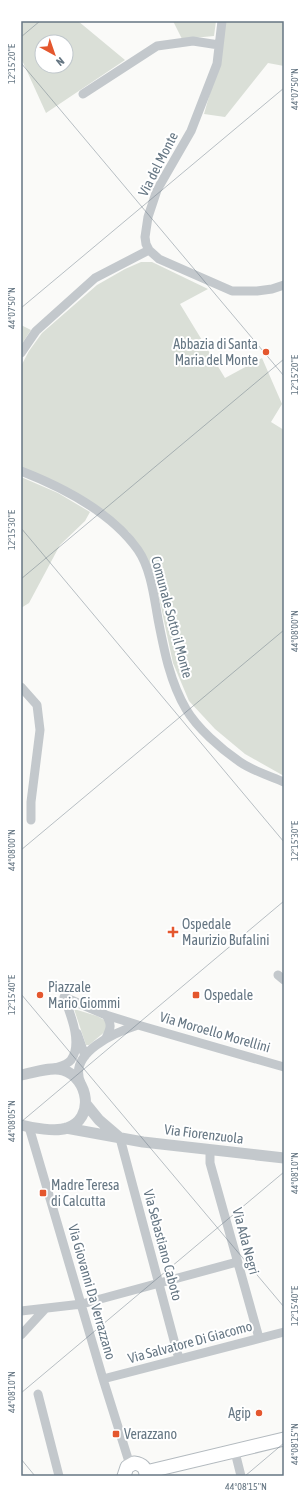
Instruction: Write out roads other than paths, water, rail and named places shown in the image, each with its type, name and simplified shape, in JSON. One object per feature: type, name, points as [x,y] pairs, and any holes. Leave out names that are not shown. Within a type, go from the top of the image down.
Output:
[{"type":"main road","points":[[127,1470],[138,1464],[142,1466],[146,1474],[284,1439]]},
{"type":"street","name":"Via del Monte","points":[[149,250],[145,237],[150,210],[157,190],[191,131],[217,64],[222,21]]},
{"type":"street","points":[[83,94],[157,46],[193,41],[219,45]]},
{"type":"street","points":[[21,353],[36,331],[95,278],[149,250],[159,259],[232,291],[265,290],[284,285]]},
{"type":"street","name":"Comunale Sotto il Monte","points":[[21,471],[60,488],[77,498],[122,530],[139,551],[148,571],[166,657],[175,684],[186,709],[204,731],[241,762],[284,782]]},
{"type":"street","points":[[21,687],[37,706],[40,730],[31,802],[31,820]]},
{"type":"street","name":"Via Moroello Morellini","points":[[75,1029],[64,997],[106,1015],[284,1067]]},
{"type":"street","points":[[106,1015],[111,1021],[111,1028],[106,1038]]},
{"type":"street","name":"Via Moroello Morellini","points":[[81,1083],[78,1078],[78,1070],[85,1056],[106,1038],[138,1025]]},
{"type":"street","points":[[21,1075],[48,1070],[64,1065],[71,1060],[74,1052],[75,1029]]},
{"type":"street","points":[[75,1029],[85,1056]]},
{"type":"street","points":[[48,1070],[62,1070],[72,1074],[81,1083],[86,1096],[86,1104],[81,1117],[75,1124],[66,1128]]},
{"type":"street","points":[[86,1104],[99,1120],[120,1138]]},
{"type":"street","name":"Via Fiorenzuola","points":[[25,1126],[57,1129],[66,1128],[120,1138],[210,1151],[284,1158]]},
{"type":"street","name":"Via Giovanni Da Verrazzano","points":[[25,1126],[82,1304],[127,1470]]},
{"type":"street","name":"Via Sebastiano Caboto","points":[[120,1138],[179,1359]]},
{"type":"street","name":"Via Ada Negri","points":[[210,1151],[210,1163],[259,1338]]},
{"type":"street","points":[[21,1311],[82,1304],[237,1262]]},
{"type":"street","points":[[21,1335],[45,1309]]},
{"type":"street","name":"Via Salvatore Di Giacomo","points":[[103,1379],[284,1332]]},
{"type":"street","points":[[38,1394],[59,1476]]},
{"type":"street","points":[[235,1452],[241,1476]]},
{"type":"place","name":"Abbazia di Santa Maria del Monte","points":[[266,352]]},
{"type":"place","name":"Ospedale Maurizio Bufalini","points":[[173,932]]},
{"type":"place","name":"Piazzale Mario Giommi","points":[[40,995]]},
{"type":"place","name":"Ospedale","points":[[196,995]]},
{"type":"place","name":"Madre Teresa di Calcutta","points":[[43,1193]]},
{"type":"place","name":"Agip","points":[[259,1413]]},
{"type":"place","name":"Verazzano","points":[[116,1434]]}]
